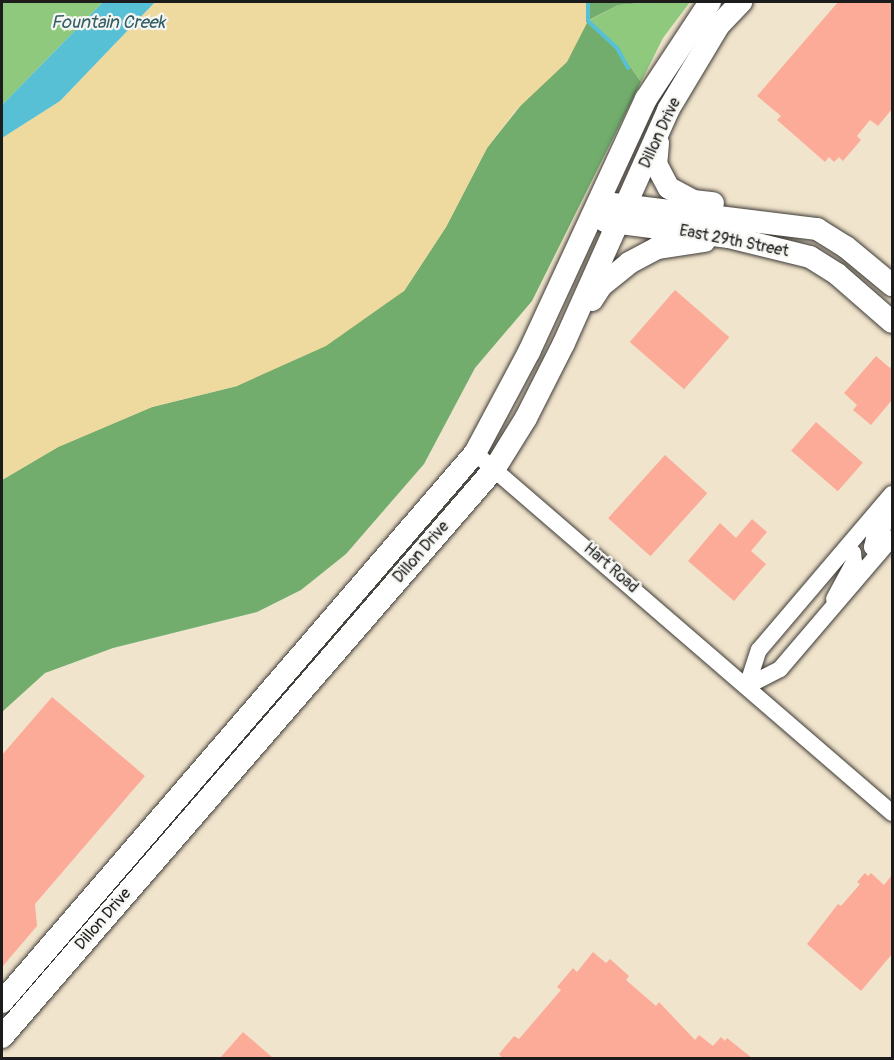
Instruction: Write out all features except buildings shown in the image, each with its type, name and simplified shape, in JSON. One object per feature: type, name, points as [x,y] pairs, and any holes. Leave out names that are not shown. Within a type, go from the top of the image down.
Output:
[{"type":"main road","name":"Dillon Drive","points":[[2,1002],[475,453],[529,352],[646,99],[710,2]]},
{"type":"main road","name":"Dillon Drive","points":[[2,1037],[495,468],[526,418],[564,343],[668,110],[714,34],[741,2]]},
{"type":"main road","points":[[658,135],[656,164],[669,188],[693,201],[744,206],[796,224]]},
{"type":"main road","name":"East 29th Street","points":[[593,210],[623,214],[796,224],[817,228],[846,247],[892,285]]},
{"type":"main road","name":"East 29th Street","points":[[623,214],[810,257],[837,274],[892,322]]},
{"type":"main road","points":[[564,343],[601,286],[629,263],[657,248],[729,237]]},
{"type":"street","name":"Hart Road","points":[[475,453],[892,813]]},
{"type":"street","points":[[747,686],[759,650],[892,494]]},
{"type":"street","points":[[878,554],[872,542],[892,514]]},
{"type":"street","points":[[747,686],[780,669],[892,538]]},
{"type":"street","points":[[830,612],[838,587],[854,562],[853,553],[847,548]]},
{"type":"green space","points":[[2,2],[103,2],[2,105]]},
{"type":"green space","points":[[588,2],[653,2],[618,5],[589,20],[617,48],[641,82],[532,301],[475,368],[424,464],[346,554],[301,590],[257,612],[113,648],[45,673],[2,712],[2,480],[58,447],[152,407],[237,386],[404,291],[446,227],[487,148],[588,21]]},
{"type":"green space","points":[[690,2],[663,38],[641,82],[617,48],[588,21],[618,5]]},
{"type":"sand","points":[[155,2],[588,2],[588,21],[567,62],[514,112],[487,148],[446,227],[404,291],[326,346],[237,386],[152,407],[58,447],[2,480],[2,138],[60,101]]},
{"type":"water","name":"Fountain Creek","points":[[103,2],[155,2],[60,101],[2,138],[2,105]]},
{"type":"waterway","points":[[588,2],[588,21],[617,48],[628,68]]}]
